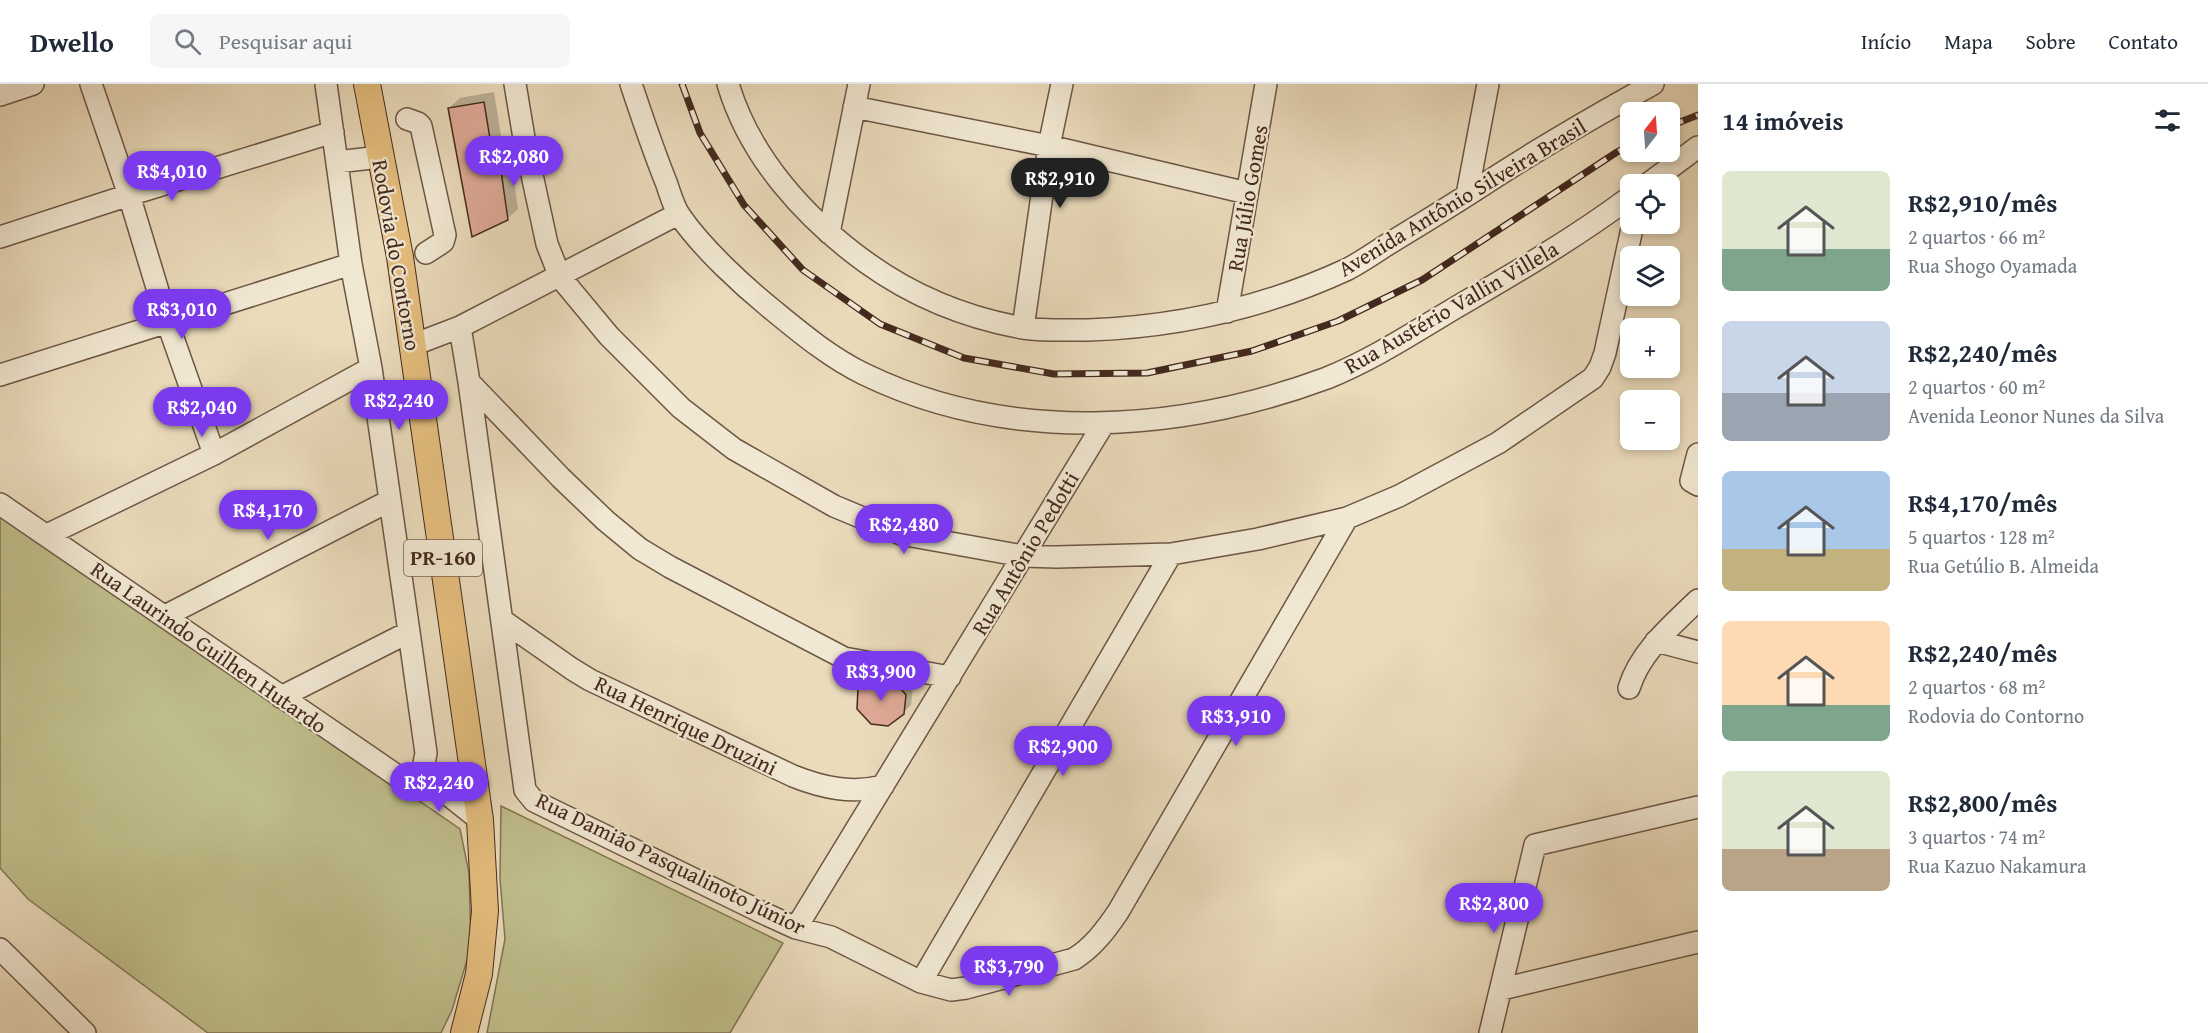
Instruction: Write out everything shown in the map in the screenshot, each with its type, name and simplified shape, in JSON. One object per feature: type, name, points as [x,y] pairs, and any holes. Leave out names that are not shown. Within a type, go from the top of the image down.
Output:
[{"type":"main road","name":"Rodovia do Contorno","points":[[367,84],[400,257],[480,820],[485,911],[479,974],[464,1033]]},
{"type":"street","points":[[0,95],[33,84]]},
{"type":"street","points":[[91,84],[129,195],[168,324],[214,454]]},
{"type":"street","points":[[326,84],[351,264],[371,368],[426,753],[422,774],[480,820]]},
{"type":"street","points":[[515,84],[542,224],[547,244],[560,276],[609,336],[681,408],[734,449],[834,506],[886,529],[926,540],[1023,556],[1171,554],[1258,539],[1347,518],[1399,496],[1498,443],[1593,378],[1605,353],[1631,234]]},
{"type":"street","name":"Rua Austério Vallin Villela","points":[[631,84],[678,214],[755,296],[804,335],[860,372],[899,390],[941,405],[987,414],[1039,420],[1135,422],[1182,415],[1290,391],[1370,359],[1517,272],[1620,204]]},
{"type":"street","name":"Avenida Antônio Silveira Brasil","points":[[728,84],[747,129],[775,175],[808,214],[881,273],[924,297],[967,314],[1023,328],[1061,330],[1116,329],[1200,319],[1272,298],[1349,268],[1518,162],[1653,84]]},
{"type":"street","points":[[830,233],[859,84]]},
{"type":"street","points":[[1023,328],[1049,146],[1062,84]]},
{"type":"street","name":"Rua Júlio Gomes","points":[[1227,312],[1266,84]]},
{"type":"street","points":[[1467,195],[1488,84]]},
{"type":"street","points":[[854,107],[1049,146],[1247,193]]},
{"type":"street","points":[[407,119],[421,126],[445,235],[442,242],[426,253]]},
{"type":"street","points":[[0,237],[333,132]]},
{"type":"street","points":[[1662,174],[1698,147]]},
{"type":"street","points":[[337,162],[380,157]]},
{"type":"street","points":[[413,345],[460,327],[678,214]]},
{"type":"street","points":[[0,375],[168,324],[351,264]]},
{"type":"street","name":"Rua Damião Pasqualinoto Júnior","points":[[460,327],[525,790],[534,801],[796,928],[831,937],[921,982],[951,990],[1059,964],[1074,959],[1088,950],[1118,912],[1347,518]]},
{"type":"street","points":[[47,535],[214,454],[371,368]]},
{"type":"street","points":[[469,382],[561,478],[606,521],[640,549],[843,658],[950,677]]},
{"type":"street","name":"Rua Antônio Pedotti","points":[[796,928],[1104,423]]},
{"type":"street","points":[[1695,483],[1698,454]]},
{"type":"street","points":[[165,616],[389,501]]},
{"type":"street","name":"Rua Laurindo Guilhen Hutardo","points":[[0,504],[396,775],[409,779],[422,774]]},
{"type":"street","points":[[921,982],[1171,554]]},
{"type":"street","points":[[1629,688],[1634,672],[1656,641],[1698,600]]},
{"type":"street","name":"Rua Henrique Druzini","points":[[502,620],[590,680],[793,776],[833,789],[867,790],[883,786]]},
{"type":"street","points":[[281,697],[409,632]]},
{"type":"street","points":[[1656,641],[1698,652]]},
{"type":"street","points":[[1490,1033],[1535,845],[1698,807]]},
{"type":"street","points":[[1502,989],[1698,942]]},
{"type":"street","points":[[4,960],[85,1033]]},
{"type":"shaded area","points":[[0,512],[460,829],[469,873],[471,947],[452,1010],[441,1033],[208,1033],[28,899],[0,868]]},
{"type":"shaded area","points":[[501,806],[783,943],[730,1033],[487,1033],[505,939],[500,879]]},
{"type":"building","points":[[484,102],[492,151],[498,150],[508,220],[472,237],[448,108]]},
{"type":"building","points":[[874,678],[894,680],[906,695],[904,714],[888,726],[871,724],[857,709],[858,688]]},
{"type":"railway","points":[[682,84],[700,133],[744,205],[803,270],[880,324],[964,358],[1054,374],[1147,373],[1252,351],[1338,321],[1422,280],[1620,150]]},
{"type":"railway","points":[[1680,122],[1698,115]]}]
